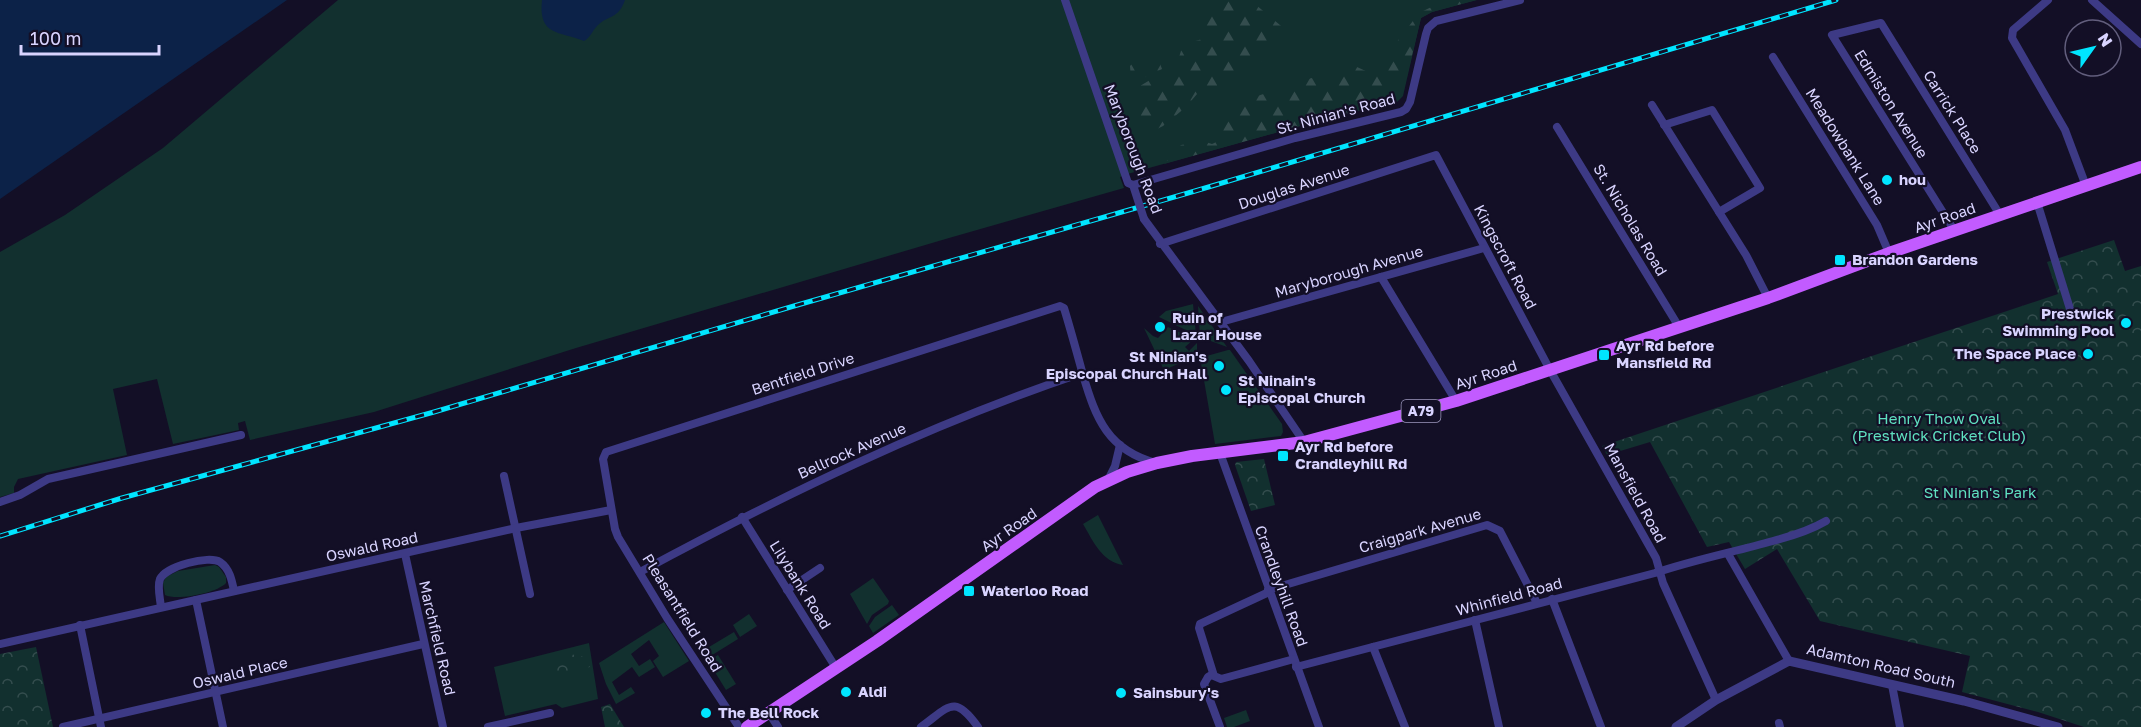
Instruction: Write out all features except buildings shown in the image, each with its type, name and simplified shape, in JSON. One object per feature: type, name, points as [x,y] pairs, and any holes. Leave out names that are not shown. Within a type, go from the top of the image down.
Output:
[{"type":"main road","name":"Ayr Road","points":[[747,727],[836,668],[1095,487],[1127,472],[1157,463],[1304,442],[1456,401],[1768,298],[1954,230],[2141,167]]},
{"type":"street","name":"Maryborough Road","points":[[1065,0],[1128,183],[1133,185],[1144,219],[1160,244],[1221,322],[1304,442]]},
{"type":"street","name":"St. Ninian's Road","points":[[1133,185],[1295,138],[1401,112],[1410,102],[1426,34],[1431,24],[1520,0]]},
{"type":"street","points":[[2048,0],[2013,30],[2012,38],[2065,130],[2086,186]]},
{"type":"street","points":[[2092,0],[2141,44]]},
{"type":"street","name":"Carrick Place","points":[[1881,23],[2000,215]]},
{"type":"street","name":"Edmiston Avenue","points":[[1881,23],[1832,35],[1954,230]]},
{"type":"street","name":"Meadowbank Lane","points":[[1773,57],[1877,225],[1889,253]]},
{"type":"street","points":[[1652,105],[1746,255],[1768,298]]},
{"type":"street","points":[[1664,125],[1712,110],[1760,188],[1719,212]]},
{"type":"street","name":"St. Nicholas Road","points":[[1557,127],[1679,327]]},
{"type":"street","name":"Douglas Avenue","points":[[1160,244],[1436,155]]},
{"type":"street","name":"Kingscroft Road","points":[[1436,155],[1550,370]]},
{"type":"street","points":[[2037,202],[2070,309]]},
{"type":"street","name":"Maryborough Avenue","points":[[1221,322],[1484,248]]},
{"type":"street","points":[[1381,277],[1456,401]]},
{"type":"street","name":"Bentfield Drive","points":[[611,510],[603,459],[606,452],[1060,306],[1064,308],[1082,373]]},
{"type":"street","name":"Mansfield Road","points":[[1550,370],[1656,558],[1663,583],[1716,700]]},
{"type":"street","points":[[1082,373],[1097,418],[1120,445],[1138,457],[1157,463]]},
{"type":"street","name":"Bellrock Avenue","points":[[640,572],[742,517],[878,452],[1082,373]]},
{"type":"street","points":[[0,502],[20,495],[48,479],[241,435]]},
{"type":"street","points":[[1108,480],[1115,466],[1120,445]]},
{"type":"street","name":"Crandleyhill Road","points":[[1220,453],[1319,727]]},
{"type":"street","points":[[504,476],[530,594]]},
{"type":"street","name":"Oswald Road","points":[[0,644],[516,528],[611,510]]},
{"type":"street","name":"Pleasantfield Road","points":[[611,510],[618,537],[667,618],[739,727]]},
{"type":"street","name":"Lilybank Road","points":[[742,517],[836,668]]},
{"type":"street","name":"Whinfield Road","points":[[1213,674],[1215,678],[1221,679],[1373,647],[1660,572],[1666,568],[1728,554],[1811,530],[1826,521]]},
{"type":"street","name":"Craigpark Avenue","points":[[1213,674],[1198,628],[1200,624],[1268,591],[1487,525],[1500,531],[1537,603]]},
{"type":"street","name":"Marchfield Road","points":[[405,554],[443,727]]},
{"type":"street","points":[[1728,554],[1789,661]]},
{"type":"street","points":[[161,607],[159,584],[167,570],[206,560],[214,559],[224,565],[231,577],[234,591]]},
{"type":"street","points":[[787,590],[820,568]]},
{"type":"street","points":[[1552,599],[1601,727]]},
{"type":"street","points":[[196,600],[223,727]]},
{"type":"street","points":[[1475,620],[1499,727]]},
{"type":"street","points":[[80,625],[100,723]]},
{"type":"street","name":"Oswald Place","points":[[63,727],[100,723],[423,644]]},
{"type":"street","points":[[1373,647],[1405,727]]},
{"type":"street","name":"Adamton Road South","points":[[1676,727],[1716,700],[1789,661],[1964,701],[2058,727]]},
{"type":"street","points":[[1213,674],[1204,684],[1220,727]]},
{"type":"street","points":[[1892,685],[1900,727]]},
{"type":"street","points":[[921,727],[945,709],[954,706],[964,709],[978,727]]},
{"type":"street","points":[[488,727],[550,713]]},
{"type":"street","points":[[769,713],[778,727]]},
{"type":"green space","points":[[338,0],[1477,0],[1432,12],[1421,18],[1403,96],[1396,103],[1336,116],[1131,173],[1120,177],[1124,188],[576,348],[374,412],[250,440],[245,421],[238,423],[239,430],[173,444],[157,379],[113,389],[127,455],[18,479],[14,493],[0,497],[0,252],[65,215],[163,148]]},
{"type":"green space","points":[[1224,0],[1250,0],[1286,30],[1266,60],[1245,66],[1220,82],[1212,92],[1197,94],[1186,107],[1163,126],[1147,134],[1138,124],[1135,112],[1140,86],[1160,74],[1177,70],[1186,74],[1177,63],[1181,51],[1192,42],[1209,37],[1204,34],[1208,19]]},
{"type":"green space","points":[[1446,0],[1476,0],[1432,12],[1421,18],[1407,76],[1391,88],[1382,69],[1385,62],[1395,58],[1399,34],[1406,30],[1419,13]]},
{"type":"green space","points":[[1151,56],[1159,61],[1162,69],[1135,82],[1131,79],[1130,66],[1137,59]]},
{"type":"green space","points":[[1350,67],[1357,67],[1370,73],[1378,70],[1388,89],[1379,99],[1380,106],[1164,164],[1181,145],[1187,144],[1193,138],[1212,144],[1219,140],[1225,122],[1233,111],[1255,97],[1270,93],[1276,94],[1288,86],[1308,79],[1330,77]]},
{"type":"green space","name":"St Ninian's Park","points":[[2114,240],[2125,271],[2141,266],[2141,727],[2084,727],[1962,692],[1970,656],[1820,621],[1777,549],[1745,569],[1729,542],[1707,547],[1650,442],[1607,455],[1602,446],[2058,294],[2047,262]]},
{"type":"green space","points":[[1193,304],[1196,335],[1159,317],[1166,311]]},
{"type":"green space","points":[[1198,306],[1227,347],[1200,337]]},
{"type":"green space","points":[[1168,327],[1194,339],[1185,347],[1189,351],[1197,343],[1197,356],[1164,370],[1144,328],[1158,338]]},
{"type":"green space","points":[[1228,350],[1282,424],[1281,436],[1215,444],[1201,363],[1204,362],[1203,357]]},
{"type":"green space","points":[[1264,459],[1275,505],[1251,511],[1235,465],[1236,462]]},
{"type":"green space","points":[[1098,515],[1123,565],[1109,560],[1104,555],[1083,524]]},
{"type":"green space","points":[[215,565],[226,577],[226,583],[221,587],[206,593],[187,596],[165,595],[163,583],[166,577],[178,571]]},
{"type":"green space","points":[[873,578],[889,601],[872,615],[867,624],[850,594]]},
{"type":"green space","points":[[892,605],[899,615],[873,633],[869,626],[875,617]]},
{"type":"green space","points":[[749,614],[757,626],[740,637],[733,625]]},
{"type":"green space","points":[[664,622],[689,661],[663,677],[653,661],[659,656],[649,640],[631,654],[639,666],[650,659],[655,667],[639,677],[632,667],[612,682],[619,695],[631,687],[635,693],[616,704],[599,663]]},
{"type":"green space","points":[[734,632],[738,639],[709,657],[704,650]]},
{"type":"green space","points":[[589,643],[598,699],[562,708],[556,704],[505,716],[494,667]]},
{"type":"green space","points":[[36,647],[53,727],[0,727],[0,654]]},
{"type":"green space","points":[[566,653],[588,658],[590,667],[549,675],[547,665],[556,657]]},
{"type":"green space","points":[[718,655],[736,684],[726,690],[708,661]]},
{"type":"green space","points":[[610,704],[624,727],[605,727],[601,707]]},
{"type":"green space","points":[[1246,710],[1250,721],[1227,727],[1224,718]]},
{"type":"water","points":[[0,0],[287,0],[0,199]]},
{"type":"water","points":[[542,0],[625,0],[619,11],[601,22],[584,41],[559,33],[547,26],[543,20]]},
{"type":"railway","points":[[0,536],[122,498],[434,412],[1195,191],[1836,0]]},
{"type":"place","name":"hou","points":[[1887,180]]},
{"type":"place","name":"Brandon Gardens","points":[[1840,260]]},
{"type":"place","name":"Prestwick Swimming Pool","points":[[2126,323]]},
{"type":"place","name":"Ruin of Lazar House","points":[[1160,327]]},
{"type":"place","name":"The Space Place","points":[[2088,354]]},
{"type":"place","name":"Ayr Rd before Mansfield Rd","points":[[1604,355]]},
{"type":"place","name":"St Ninian's Episcopal Church Hall","points":[[1219,366]]},
{"type":"place","name":"St Ninain's Episcopal Church","points":[[1226,390]]},
{"type":"place","name":"Ayr Rd before Crandleyhill Rd","points":[[1283,456]]},
{"type":"place","name":"Waterloo Road","points":[[969,591]]},
{"type":"place","name":"Aldi","points":[[846,692]]},
{"type":"place","name":"Sainsbury's","points":[[1121,693]]},
{"type":"place","name":"The Bell Rock","points":[[706,713]]},
{"type":"park label","name":"Henry Thow Oval (Prestwick Cricket Club)","points":[[1939,428]]}]
